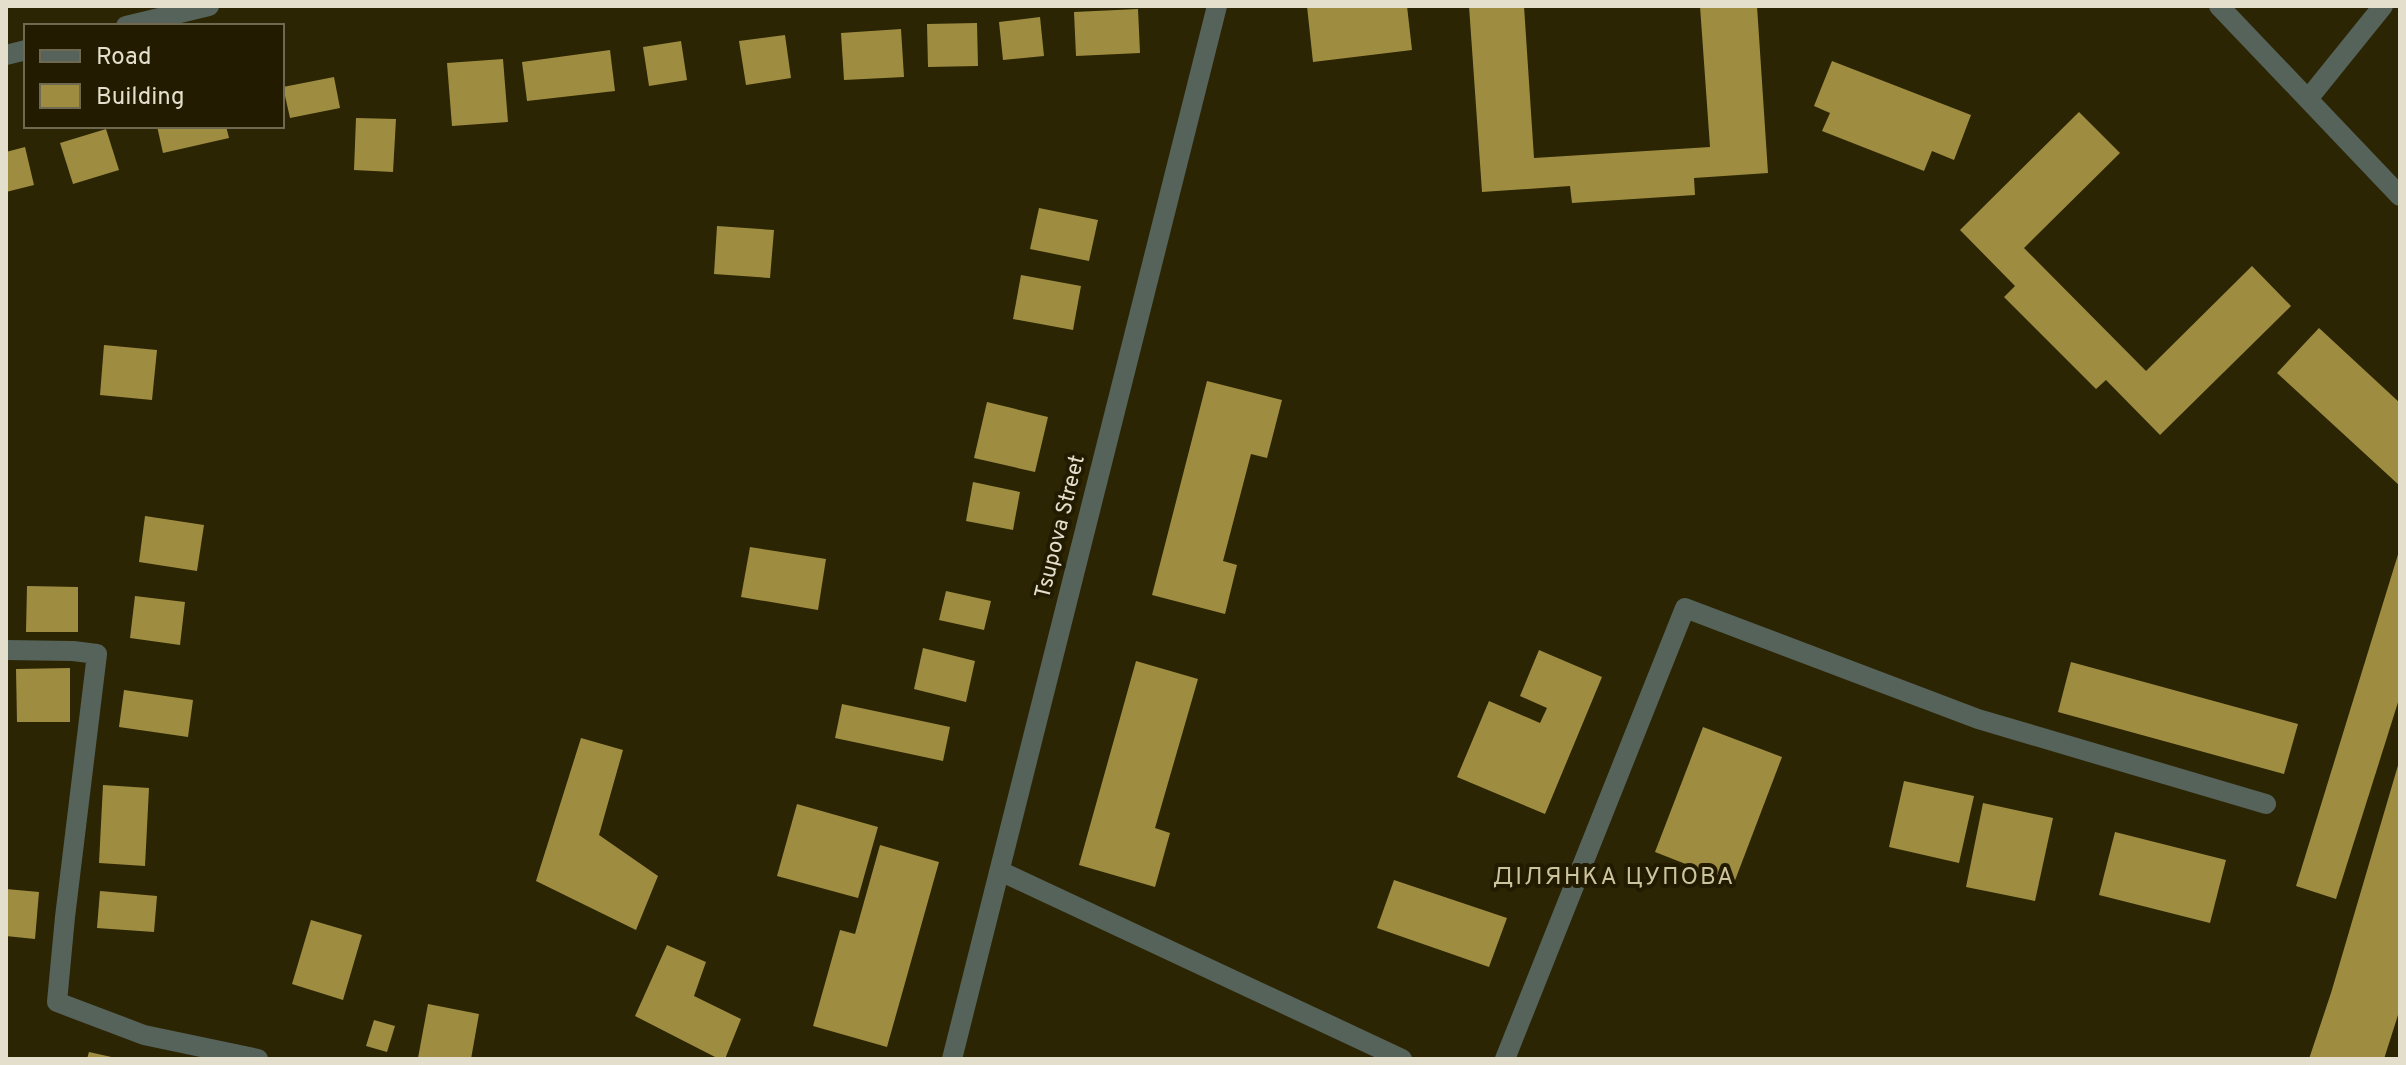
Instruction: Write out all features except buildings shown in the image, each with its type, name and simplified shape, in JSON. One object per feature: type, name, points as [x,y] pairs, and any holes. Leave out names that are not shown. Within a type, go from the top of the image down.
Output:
[{"type":"street","points":[[134,24],[209,6]]},
{"type":"street","name":"Tsupova Street","points":[[952,1059],[1217,6]]},
{"type":"street","points":[[2219,6],[2400,196]]},
{"type":"street","points":[[2308,99],[2383,6]]},
{"type":"street","points":[[1505,1059],[1685,608],[1978,719],[2266,804]]},
{"type":"street","points":[[6,650],[97,654],[57,1002],[144,1035],[258,1059]]},
{"type":"street","points":[[1000,871],[1402,1059]]},
{"type":"district","name":"ДІЛЯНКА ЦУПОВА","points":[[1614,878]]}]
